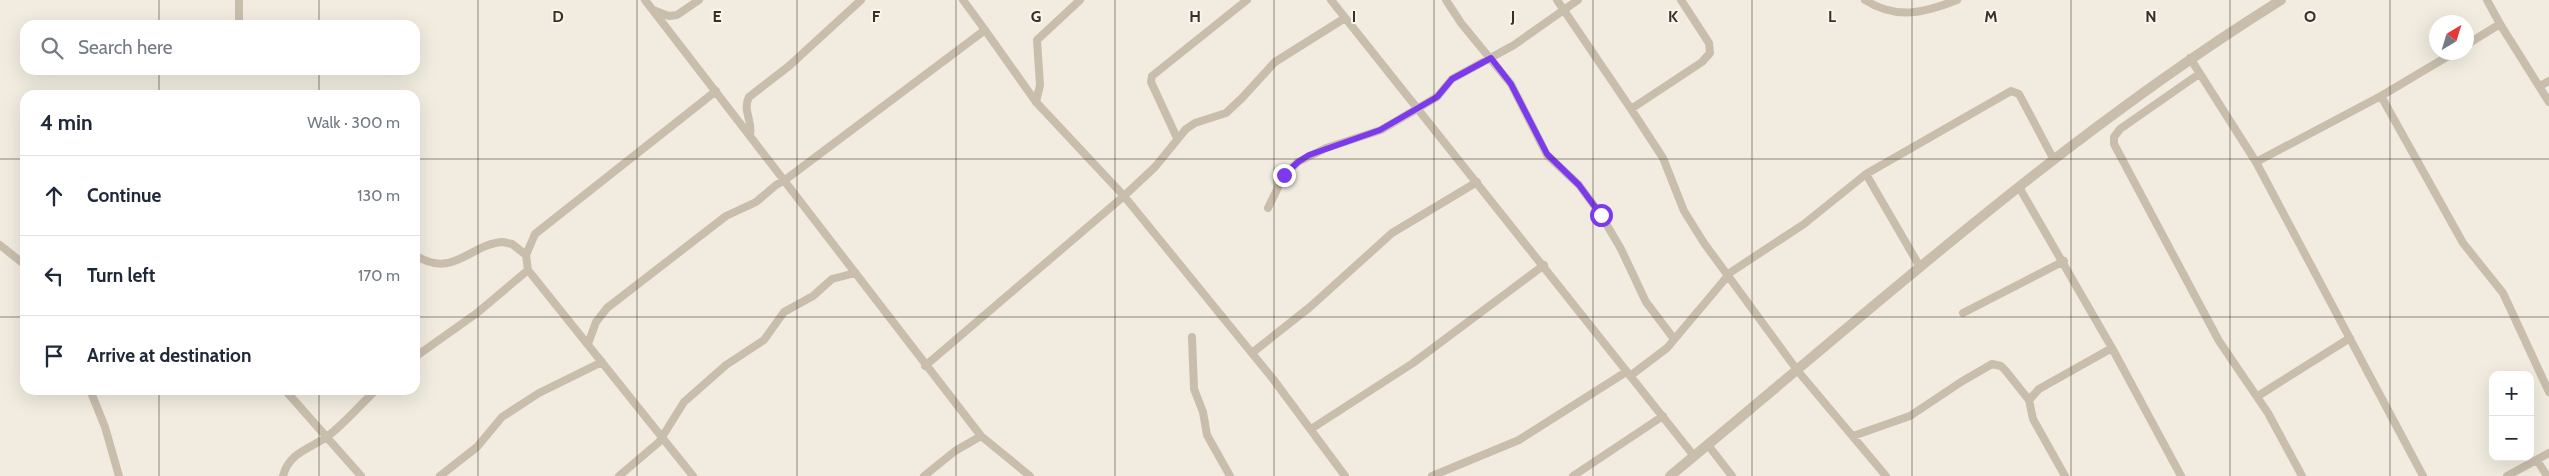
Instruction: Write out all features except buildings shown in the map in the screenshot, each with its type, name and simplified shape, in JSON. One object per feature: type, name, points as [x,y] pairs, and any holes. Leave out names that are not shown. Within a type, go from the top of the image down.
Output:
[{"type":"street","points":[[240,0],[240,20]]},
{"type":"street","points":[[645,0],[750,134],[925,366],[981,436],[1030,476]]},
{"type":"street","points":[[653,10],[670,16],[677,15],[699,0]]},
{"type":"street","points":[[750,134],[751,124],[746,112],[749,97],[789,66],[862,0]]},
{"type":"street","points":[[963,0],[1036,102],[1124,196],[1252,353],[1345,476]]},
{"type":"street","points":[[1036,102],[1040,85],[1037,40],[1080,0]]},
{"type":"street","points":[[1177,138],[1151,82],[1152,76],[1247,0]]},
{"type":"street","points":[[1331,0],[1544,265],[1694,456]]},
{"type":"street","points":[[1446,0],[1461,23],[1511,84],[1547,154],[1579,185],[1601,215],[1621,249],[1646,302],[1674,339]]},
{"type":"street","points":[[1557,0],[1664,158],[1689,220],[1727,275],[1797,370],[1886,476]]},
{"type":"street","points":[[1268,208],[1284,175],[1298,162],[1326,148],[1380,130],[1416,107],[1437,97],[1452,79],[1491,58],[1578,0]]},
{"type":"street","points":[[1631,109],[1702,62],[1710,53],[1709,43],[1681,0]]},
{"type":"street","points":[[1865,0],[1881,8],[1905,14],[1930,10],[1957,0]]},
{"type":"street","points":[[1670,476],[1920,267],[2019,187],[2190,58],[2280,0]]},
{"type":"street","points":[[2487,0],[2549,102]]},
{"type":"street","points":[[925,366],[1155,168],[1177,138],[1191,125],[1216,117],[1234,107],[1275,62],[1345,18]]},
{"type":"street","points":[[2474,40],[2500,24]]},
{"type":"street","points":[[588,344],[596,322],[607,308],[726,216],[756,202],[776,185],[985,30]]},
{"type":"street","points":[[2190,58],[2256,162],[2423,476]]},
{"type":"street","points":[[2256,162],[2381,96],[2442,60]]},
{"type":"street","points":[[2199,74],[2120,129],[2114,137],[2114,144],[2219,341],[2258,396],[2300,475]]},
{"type":"street","points":[[2540,86],[2549,81]]},
{"type":"street","points":[[693,476],[528,270],[526,255],[535,234],[716,91]]},
{"type":"street","points":[[1432,476],[1519,440],[1660,355],[1727,275],[1804,224],[1866,174],[2014,91],[2021,98],[2054,160]]},
{"type":"street","points":[[2381,96],[2463,243],[2503,293],[2549,392]]},
{"type":"street","points":[[1866,174],[1920,267]]},
{"type":"street","points":[[1252,353],[1310,307],[1392,233],[1476,182]]},
{"type":"street","points":[[2019,187],[2064,261],[2180,476]]},
{"type":"street","points":[[420,256],[433,263],[447,263],[503,242],[512,244],[526,255]]},
{"type":"street","points":[[0,245],[20,261]]},
{"type":"street","points":[[1963,313],[2064,261]]},
{"type":"street","points":[[1311,429],[1413,363],[1544,265]]},
{"type":"street","points":[[420,353],[477,313],[528,270]]},
{"type":"street","points":[[619,476],[662,437],[684,402],[726,365],[764,340],[784,312],[813,296],[832,279],[855,273]]},
{"type":"street","points":[[1192,337],[1194,389],[1203,412],[1207,435],[1230,476]]},
{"type":"street","points":[[2258,396],[2350,338]]},
{"type":"street","points":[[2029,400],[2039,389],[2112,348]]},
{"type":"street","points":[[440,476],[477,447],[502,417],[539,393],[602,362]]},
{"type":"street","points":[[1853,436],[1910,416],[1992,364],[2000,366],[2005,370],[2029,400],[2033,418],[2065,476]]},
{"type":"street","points":[[92,395],[105,427],[119,476]]},
{"type":"street","points":[[290,395],[328,436],[361,476]]},
{"type":"street","points":[[284,476],[288,462],[296,455],[328,436],[371,395]]},
{"type":"street","points":[[1573,476],[1662,416]]},
{"type":"street","points":[[924,476],[955,451],[981,436]]},
{"type":"street","points":[[1708,445],[1732,476]]},
{"type":"street","points":[[2508,476],[2549,453]]},
{"type":"street","points":[[2537,460],[2547,476]]},
{"type":"route","points":[[1284,175],[1309,155],[1380,130],[1416,107],[1437,97],[1455,77],[1491,58],[1511,84],[1547,154],[1579,185],[1601,215]]}]
